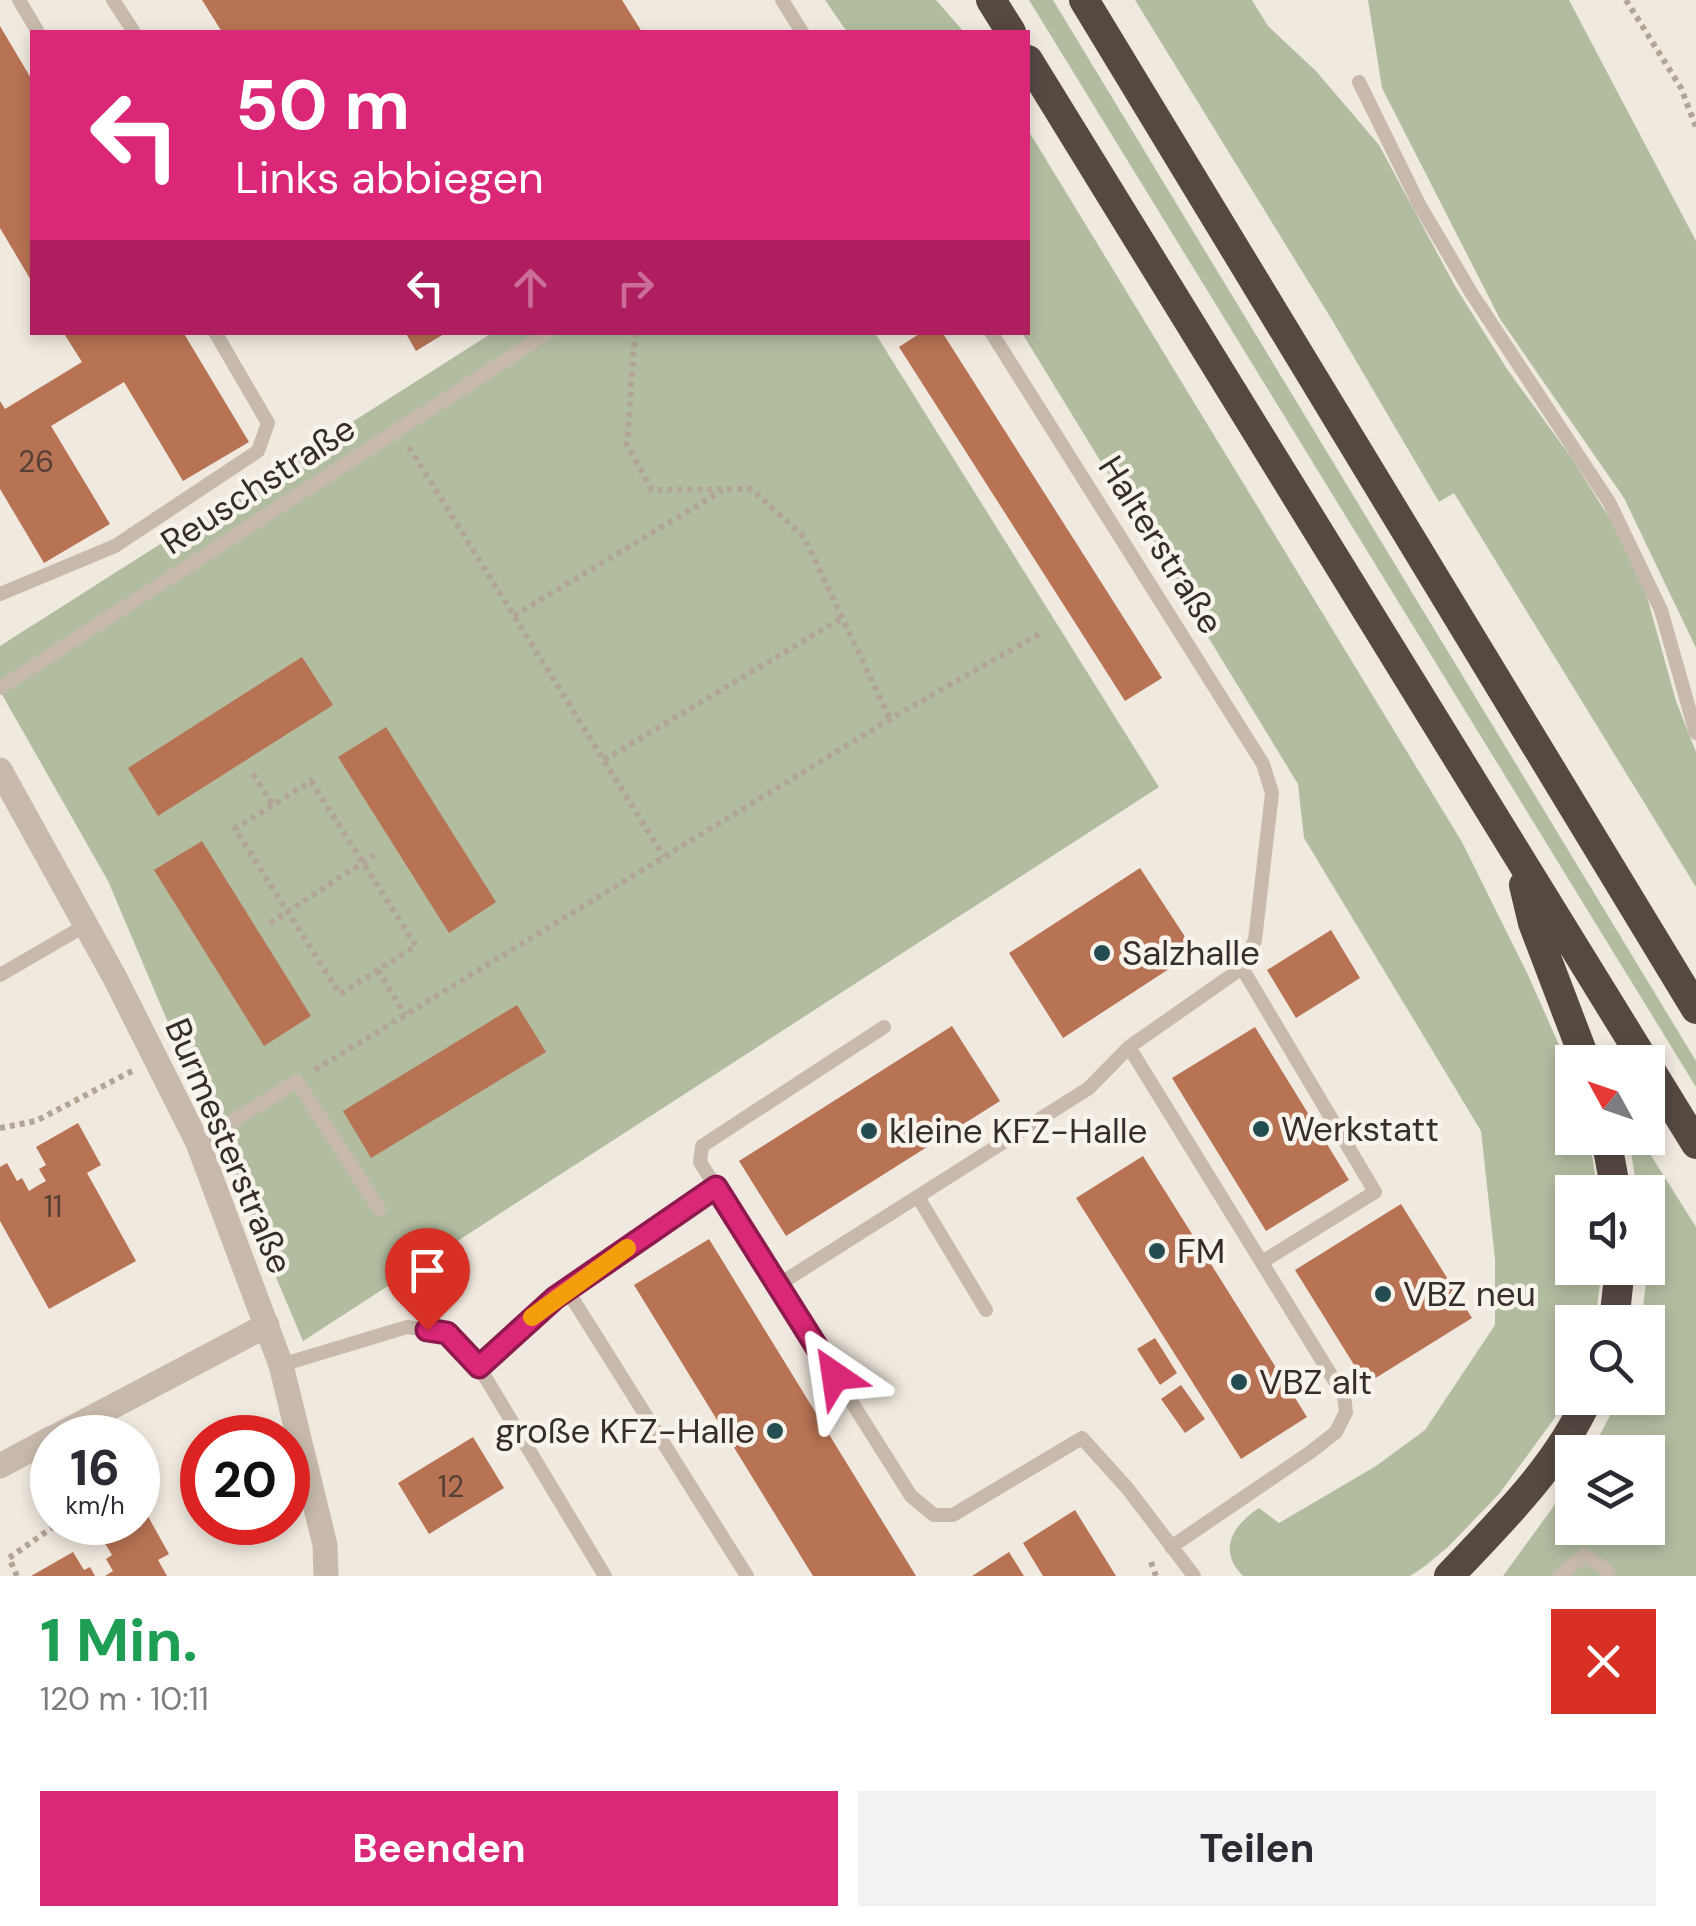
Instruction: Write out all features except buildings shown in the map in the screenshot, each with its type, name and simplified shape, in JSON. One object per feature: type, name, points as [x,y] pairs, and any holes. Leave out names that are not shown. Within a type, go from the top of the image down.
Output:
[{"type":"highway","points":[[990,0],[1010,30]]},
{"type":"highway","points":[[1084,0],[1696,1009]]},
{"type":"highway","points":[[1030,63],[1634,1045]]},
{"type":"highway","points":[[1518,858],[1533,923],[1580,1045]]},
{"type":"highway","points":[[1665,1094],[1696,1144]]},
{"type":"highway","points":[[1448,1576],[1539,1476],[1572,1433],[1580,1415]]},
{"type":"street","name":"Burmesterstraße","points":[[0,770],[86,925],[198,1143],[281,1364],[325,1545],[326,1576]]},
{"type":"street","points":[[97,1415],[267,1326]]},
{"type":"street","points":[[0,1466],[30,1450]]},
{"type":"lane","points":[[18,0],[37,30]]},
{"type":"lane","points":[[113,0],[133,30]]},
{"type":"lane","points":[[782,0],[801,30]]},
{"type":"lane","points":[[1359,82],[1420,206],[1463,279],[1609,502],[1662,610],[1696,733]]},
{"type":"lane","points":[[0,594],[115,546],[258,451],[268,423],[217,335]]},
{"type":"lane","name":"Reuschstraße","points":[[0,688],[544,335]]},
{"type":"lane","name":"Halterstraße","points":[[994,335],[1264,764],[1272,793],[1254,940],[1242,968]]},
{"type":"lane","points":[[0,975],[86,925]]},
{"type":"lane","points":[[778,1285],[1089,1088],[1129,1047],[1242,968],[1376,1192],[1262,1262]]},
{"type":"lane","points":[[884,1026],[702,1146],[700,1162],[911,1496],[934,1515],[953,1514],[1082,1438],[1128,1489],[1190,1572],[1206,1576]]},
{"type":"lane","points":[[1129,1047],[1344,1396],[1346,1412],[1336,1432],[1312,1451],[1171,1548]]},
{"type":"lane","points":[[198,1143],[297,1081],[379,1209]]},
{"type":"lane","points":[[479,1367],[514,1332],[567,1290],[716,1187]]},
{"type":"lane","points":[[918,1196],[986,1310]]},
{"type":"lane","points":[[567,1290],[747,1576]]},
{"type":"lane","points":[[281,1364],[407,1328],[447,1333],[479,1367],[605,1576]]},
{"type":"lane","points":[[1559,1576],[1585,1555],[1606,1569],[1609,1576]]},
{"type":"path","points":[[1626,0],[1681,88],[1696,126]]},
{"type":"path","points":[[635,335],[626,446],[652,490],[751,489],[804,537],[890,719]]},
{"type":"path","points":[[398,430],[664,857]]},
{"type":"path","points":[[514,616],[724,489]]},
{"type":"path","points":[[604,760],[842,618]]},
{"type":"path","points":[[297,1081],[890,719],[1041,633]]},
{"type":"path","points":[[253,774],[273,805]]},
{"type":"path","points":[[312,781],[362,861],[416,946],[340,994],[236,828],[312,781]]},
{"type":"path","points":[[270,923],[379,852]]},
{"type":"path","points":[[378,970],[406,1015]]},
{"type":"path","points":[[0,1128],[36,1121],[155,1058]]},
{"type":"path","points":[[17,1576],[9,1558],[30,1543]]},
{"type":"green space","points":[[825,0],[936,0],[962,30],[846,30]]},
{"type":"green space","points":[[1029,0],[1053,0],[1696,1061],[1696,1087]]},
{"type":"green space","points":[[1135,0],[1252,0],[1268,26],[1316,71],[1379,145],[1455,286],[1615,527],[1646,593],[1676,701],[1696,752],[1696,887],[1454,493],[1439,502]]},
{"type":"green space","points":[[1368,0],[1569,0],[1696,241],[1696,648],[1624,498],[1500,319],[1382,88]]},
{"type":"green space","points":[[1030,133],[1462,842],[1559,1045],[1555,1045],[1555,1155],[1592,1155],[1595,1175],[1555,1175],[1555,1285],[1600,1285],[1597,1305],[1555,1305],[1556,1415],[1499,1494],[1448,1547],[1410,1576],[1243,1576],[1231,1557],[1236,1530],[1259,1508],[1279,1523],[1376,1466],[1425,1430],[1495,1325],[1495,1259],[1481,1131],[1304,838],[1298,784],[1023,335],[1030,335]]},
{"type":"green space","points":[[489,335],[876,335],[1159,787],[303,1341],[108,881],[0,691],[0,646]]},
{"type":"green space","points":[[1632,1155],[1651,1155],[1663,1175],[1634,1175]]},
{"type":"green space","points":[[1665,1178],[1696,1227],[1696,1576],[1503,1576],[1555,1504],[1555,1545],[1665,1545],[1665,1435],[1600,1435],[1610,1415],[1665,1415],[1665,1305],[1643,1305],[1646,1285],[1665,1285]]},
{"type":"slow traffic","points":[[532,1317],[627,1248]]},
{"type":"place","name":"Salzhalle","points":[[1102,953]]},
{"type":"place","name":"Werkstatt","points":[[1261,1129]]},
{"type":"place","name":"kleine KFZ-Halle","points":[[869,1131]]},
{"type":"place","name":"FM","points":[[1157,1251]]},
{"type":"place","name":"VBZ neu","points":[[1383,1294]]},
{"type":"place","name":"VBZ alt","points":[[1239,1382]]},
{"type":"place","name":"große KFZ-Halle","points":[[775,1431]]},
{"type":"route","points":[[427,1330],[447,1333],[479,1367],[555,1298],[716,1187],[835,1376]]}]
